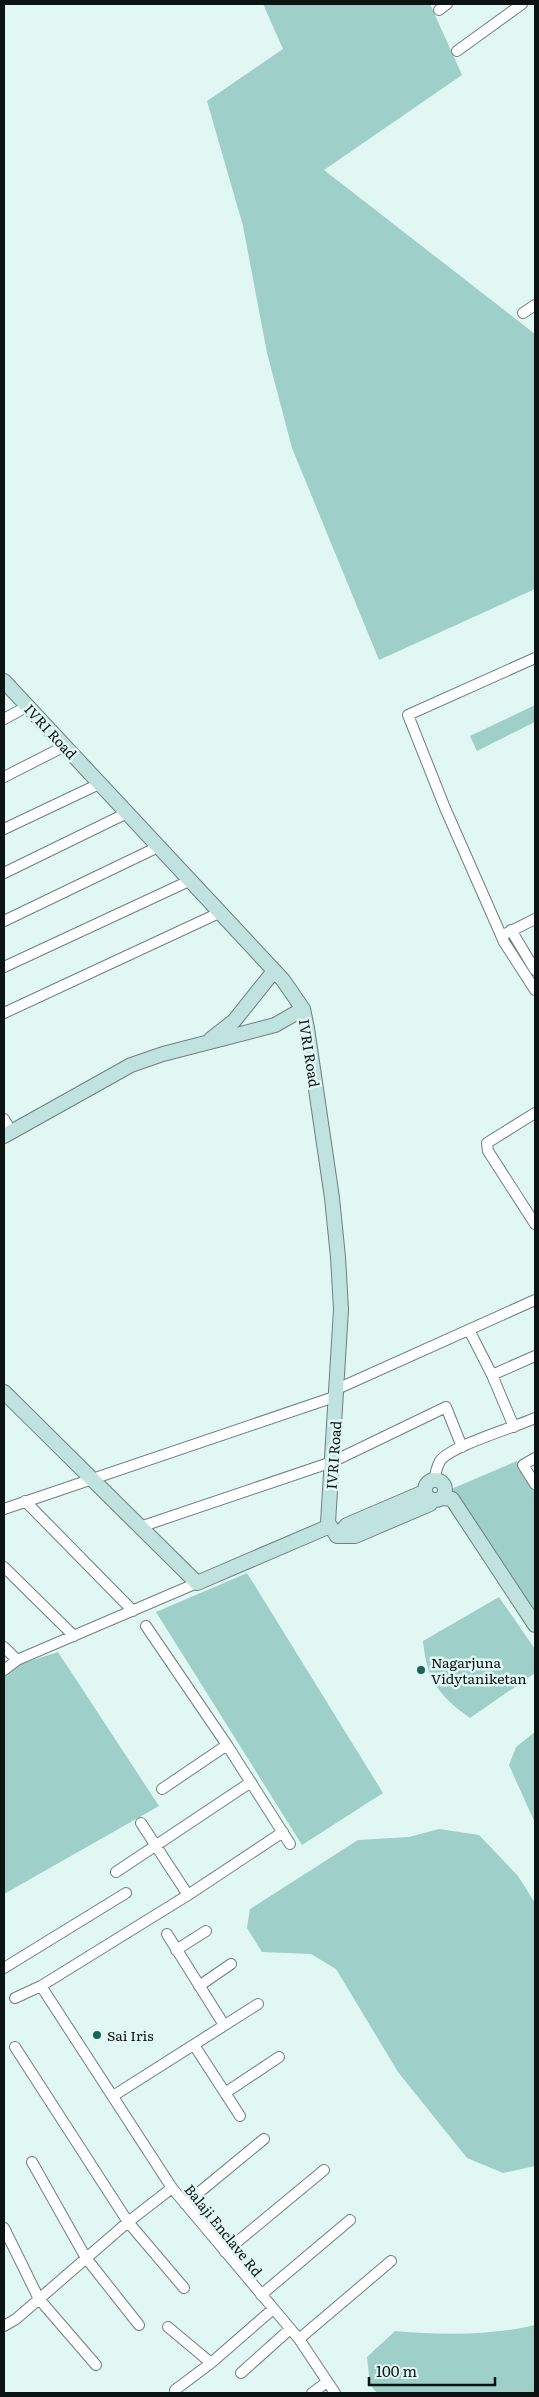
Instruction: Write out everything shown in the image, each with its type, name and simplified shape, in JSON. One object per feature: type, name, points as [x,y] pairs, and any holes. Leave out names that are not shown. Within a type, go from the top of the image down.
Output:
[{"type":"street","points":[[457,51],[522,4]]},
{"type":"street","points":[[523,313],[535,305]]},
{"type":"street","points":[[535,658],[408,715],[502,935],[535,990]]},
{"type":"street","name":"IVRI Road","points":[[4,680],[274,971],[295,996],[303,1009],[332,1198],[342,1309],[328,1523],[334,1531]]},
{"type":"street","points":[[4,719],[28,706]]},
{"type":"street","points":[[4,776],[65,746]]},
{"type":"street","points":[[4,829],[99,784]]},
{"type":"street","points":[[4,873],[126,813]]},
{"type":"street","points":[[4,920],[158,847]]},
{"type":"street","points":[[4,966],[189,881]]},
{"type":"street","points":[[4,1013],[219,913]]},
{"type":"street","points":[[502,935],[535,919]]},
{"type":"street","points":[[511,930],[535,970]]},
{"type":"street","points":[[207,1043],[235,1020],[274,971]]},
{"type":"street","points":[[4,1119],[8,1134],[132,1066],[163,1054],[275,1026],[303,1009]]},
{"type":"street","points":[[235,1020],[245,1033]]},
{"type":"street","points":[[535,1113],[486,1143],[488,1151],[535,1224]]},
{"type":"street","points":[[4,1509],[337,1392],[535,1300]]},
{"type":"street","points":[[470,1330],[514,1427]]},
{"type":"street","points":[[492,1375],[535,1356]]},
{"type":"street","points":[[4,1392],[197,1583]]},
{"type":"street","points":[[140,1527],[332,1462],[446,1407],[462,1446]]},
{"type":"street","points":[[4,1670],[17,1660],[197,1583],[334,1531],[355,1536],[430,1504],[433,1496],[445,1491],[443,1484],[434,1480],[440,1460],[462,1446],[535,1418]]},
{"type":"street","points":[[535,1458],[523,1466],[535,1484]]},
{"type":"street","points":[[433,1496],[452,1499],[535,1625]]},
{"type":"street","points":[[25,1502],[133,1610]]},
{"type":"street","points":[[4,1567],[74,1636]]},
{"type":"street","points":[[146,1626],[251,1782],[290,1844]]},
{"type":"street","points":[[4,1646],[17,1660]]},
{"type":"street","points":[[162,1789],[226,1745]]},
{"type":"street","points":[[116,1872],[251,1782]]},
{"type":"street","points":[[142,1823],[188,1895]]},
{"type":"street","points":[[15,1998],[41,1986],[188,1895],[283,1832]]},
{"type":"street","points":[[4,1968],[126,1893]]},
{"type":"street","points":[[176,1950],[206,1931]]},
{"type":"street","points":[[167,1934],[224,2025]]},
{"type":"street","points":[[200,1986],[231,1964]]},
{"type":"street","points":[[41,1986],[172,2188]]},
{"type":"street","points":[[113,2096],[258,2004]]},
{"type":"street","points":[[194,2045],[240,2116]]},
{"type":"street","points":[[15,2047],[128,2222],[184,2288]]},
{"type":"street","points":[[225,2093],[280,2057]]},
{"type":"street","points":[[185,2204],[264,2139]]},
{"type":"street","points":[[32,2162],[86,2258],[139,2325]]},
{"type":"street","points":[[225,2252],[324,2170]]},
{"type":"street","name":"Balaji Enclave Rd","points":[[4,2326],[16,2319],[128,2222],[172,2188],[260,2295],[299,2339],[335,2393]]},
{"type":"street","points":[[260,2295],[350,2220]]},
{"type":"street","points":[[4,2228],[39,2299],[96,2365]]},
{"type":"street","points":[[299,2339],[391,2261]]},
{"type":"street","points":[[176,2390],[273,2310]]},
{"type":"street","points":[[168,2327],[211,2363]]},
{"type":"street","points":[[241,2373],[290,2329]]},
{"type":"street","points":[[312,2393],[327,2382]]},
{"type":"shaded area","points":[[263,4],[430,4],[462,75],[324,170],[535,334],[535,589],[379,660],[292,448],[267,353],[243,226],[207,101],[283,49]]},
{"type":"shaded area","points":[[535,705],[535,722],[477,751],[470,736]]},
{"type":"shaded area","points":[[517,1461],[535,1491],[535,1615],[449,1490]]},
{"type":"shaded area","points":[[247,1573],[383,1793],[302,1845],[156,1612]]},
{"type":"shaded area","points":[[499,1597],[535,1649],[535,1673],[470,1718],[450,1702],[436,1685],[428,1666],[423,1641]]},
{"type":"shaded area","points":[[58,1652],[159,1806],[4,1894],[4,1677],[21,1664]]},
{"type":"shaded area","points":[[535,1732],[535,1823],[509,1765],[516,1747]]},
{"type":"shaded area","points":[[439,1829],[479,1835],[518,1876],[535,1903],[535,2166],[503,2173],[467,2158],[398,2072],[336,1969],[311,1954],[262,1952],[247,1928],[250,1909],[358,1840],[409,1837]]},
{"type":"shaded area","points":[[535,2325],[535,2393],[377,2393],[370,2385],[367,2357],[395,2331],[465,2334],[518,2329]]},
{"type":"place","name":"Nagarjuna Vidytaniketan","points":[[421,1670]]},
{"type":"place","name":"Sai Iris","points":[[97,2035]]}]
